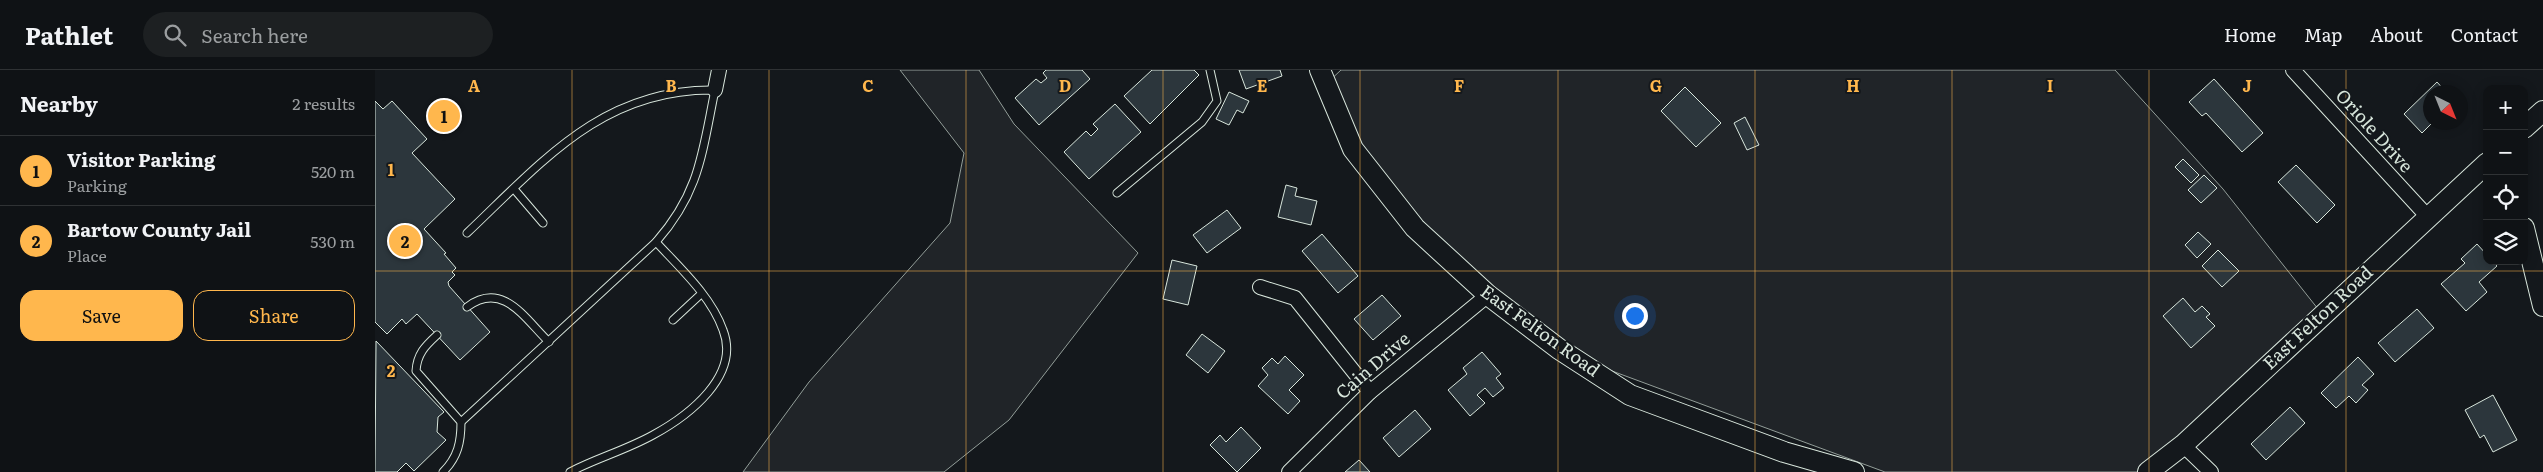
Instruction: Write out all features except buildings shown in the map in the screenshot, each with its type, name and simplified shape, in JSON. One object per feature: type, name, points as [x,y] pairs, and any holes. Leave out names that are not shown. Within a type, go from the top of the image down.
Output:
[{"type":"street","points":[[715,90],[719,70]]},
{"type":"street","name":"East Felton Road","points":[[1320,70],[1353,149],[1415,228],[1488,295],[1559,349],[1630,395],[1784,452],[1854,472]]},
{"type":"street","name":"Oriole Drive","points":[[2293,70],[2428,217]]},
{"type":"street","points":[[2528,124],[2543,111]]},
{"type":"street","name":"East Felton Road","points":[[2148,472],[2183,444],[2483,167]]},
{"type":"street","points":[[2528,244],[2543,306]]},
{"type":"street","points":[[1260,287],[1295,298],[1369,392]]},
{"type":"street","name":"Cain Drive","points":[[1289,472],[1369,392],[1488,295]]},
{"type":"street","points":[[2183,444],[2211,472]]},
{"type":"lane","points":[[1117,193],[1202,122],[1217,101],[1210,70]]},
{"type":"lane","points":[[461,422],[656,242],[676,218],[693,186],[715,90],[688,90],[663,94],[615,111],[570,138],[467,233]]},
{"type":"lane","points":[[513,189],[543,223]]},
{"type":"lane","points":[[570,472],[652,435],[684,414],[711,388],[720,375],[725,360],[726,346],[724,332],[719,320],[701,294],[656,242]]},
{"type":"lane","points":[[673,320],[701,294]]},
{"type":"lane","points":[[467,307],[484,297],[494,297],[508,301],[549,342]]},
{"type":"lane","points":[[437,335],[422,349],[417,360],[416,371],[461,422],[461,438],[458,453],[443,472]]},
{"type":"shaded area","points":[[900,70],[979,70],[1014,124],[1138,253],[1009,420],[944,472],[743,472],[809,382],[950,223],[964,153]]},
{"type":"shaded area","points":[[1341,70],[2115,70],[2223,189],[2322,314],[2140,472],[1885,472],[1585,361],[1488,295],[1362,152],[1326,84]]},
{"type":"place","name":"Visitor Parking","points":[[444,116]]},
{"type":"place","name":"Bartow County Jail","points":[[405,241]]}]
